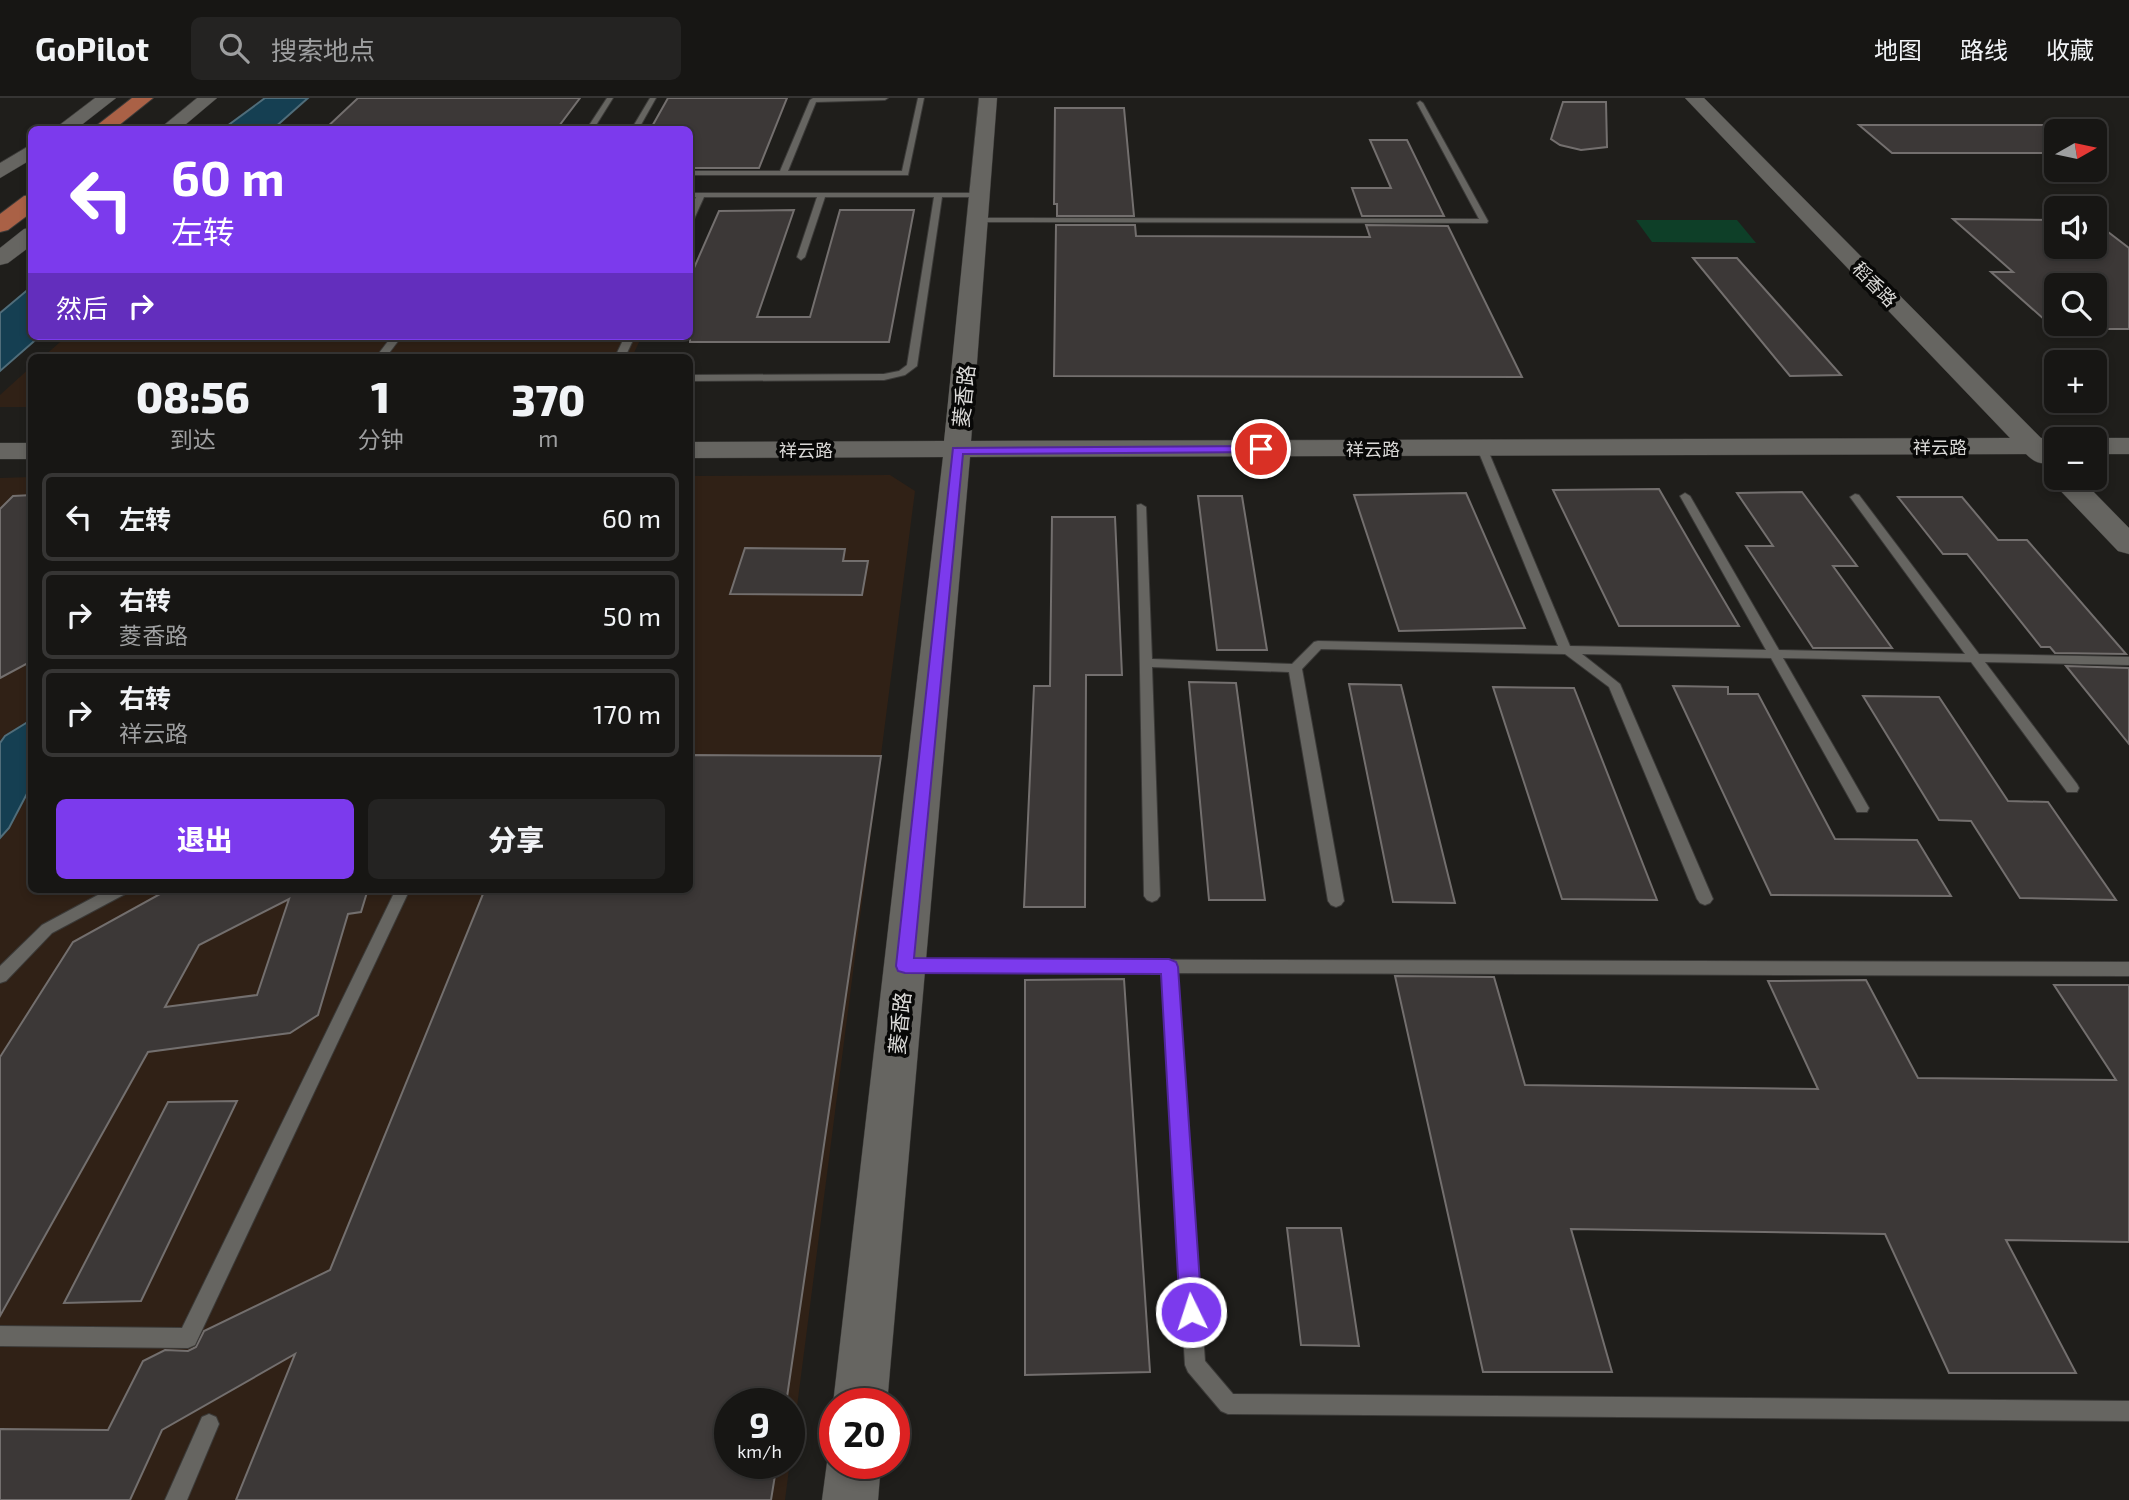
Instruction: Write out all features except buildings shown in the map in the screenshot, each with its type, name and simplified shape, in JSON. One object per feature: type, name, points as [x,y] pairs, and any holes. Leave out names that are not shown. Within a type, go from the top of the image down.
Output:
[{"type":"main road","points":[[107,126],[152,102]]},
{"type":"main road","points":[[131,126],[152,102]]},
{"type":"main road","points":[[0,201],[28,181]]},
{"type":"main road","points":[[0,225],[28,204]]},
{"type":"street","points":[[68,126],[107,98]]},
{"type":"street","points":[[172,126],[208,98]]},
{"type":"street","name":"菱香路","points":[[862,1388],[981,207],[988,98]]},
{"type":"street","name":"稻香路","points":[[1694,98],[2044,445]]},
{"type":"street","points":[[0,172],[28,153]]},
{"type":"street","points":[[0,258],[28,237]]},
{"type":"street","name":"祥云路","points":[[693,450],[2044,446]]},
{"type":"street","points":[[2107,446],[2129,446]]},
{"type":"street","points":[[0,451],[28,451]]},
{"type":"street","points":[[2076,490],[2129,545]]},
{"type":"street","points":[[850,1500],[852,1479]]},
{"type":"lane","points":[[592,126],[610,98]]},
{"type":"lane","points":[[636,126],[653,98]]},
{"type":"lane","points":[[783,173],[813,100],[885,98]]},
{"type":"lane","points":[[693,173],[905,173],[921,98]]},
{"type":"lane","points":[[693,195],[938,194],[981,207],[1484,221],[1420,103]]},
{"type":"lane","points":[[693,378],[884,377],[902,373],[912,366],[938,194]]},
{"type":"lane","points":[[693,212],[701,195]]},
{"type":"lane","points":[[801,257],[822,195]]},
{"type":"lane","points":[[383,354],[394,340]]},
{"type":"lane","points":[[1482,449],[1565,648],[1614,684],[1705,899]]},
{"type":"lane","points":[[1685,496],[1862,807]]},
{"type":"lane","points":[[1855,497],[2073,789]]},
{"type":"lane","points":[[1141,507],[1152,896]]},
{"type":"lane","points":[[1146,663],[1295,668],[1318,645],[2129,661]]},
{"type":"lane","points":[[1295,668],[1336,901]]},
{"type":"lane","points":[[0,976],[47,929],[114,893]]},
{"type":"lane","points":[[0,1336],[188,1338],[401,893]]},
{"type":"lane","points":[[905,966],[2129,970]]},
{"type":"lane","points":[[1169,967],[1195,1365],[1228,1404],[2129,1411]]},
{"type":"lane","points":[[176,1500],[209,1424]]},
{"type":"shaded area","points":[[62,340],[640,340],[633,354],[46,354]]},
{"type":"shaded area","points":[[28,370],[28,407],[0,407],[0,395]]},
{"type":"shaded area","points":[[890,475],[915,491],[799,1388],[714,1388],[714,1479],[788,1479],[785,1500],[0,1500],[0,478],[28,477],[28,893],[693,893],[693,476]]},
{"type":"green space","points":[[1636,220],[1737,220],[1756,243],[1652,242]]},
{"type":"water","points":[[265,98],[308,98],[276,126],[227,126]]},
{"type":"water","points":[[28,290],[28,340],[35,340],[0,371],[0,313]]},
{"type":"water","points":[[28,722],[28,792],[9,828],[0,838],[0,743],[5,736]]},
{"type":"route","points":[[1191,1312],[1169,967],[905,966],[957,450],[1261,449]]}]
